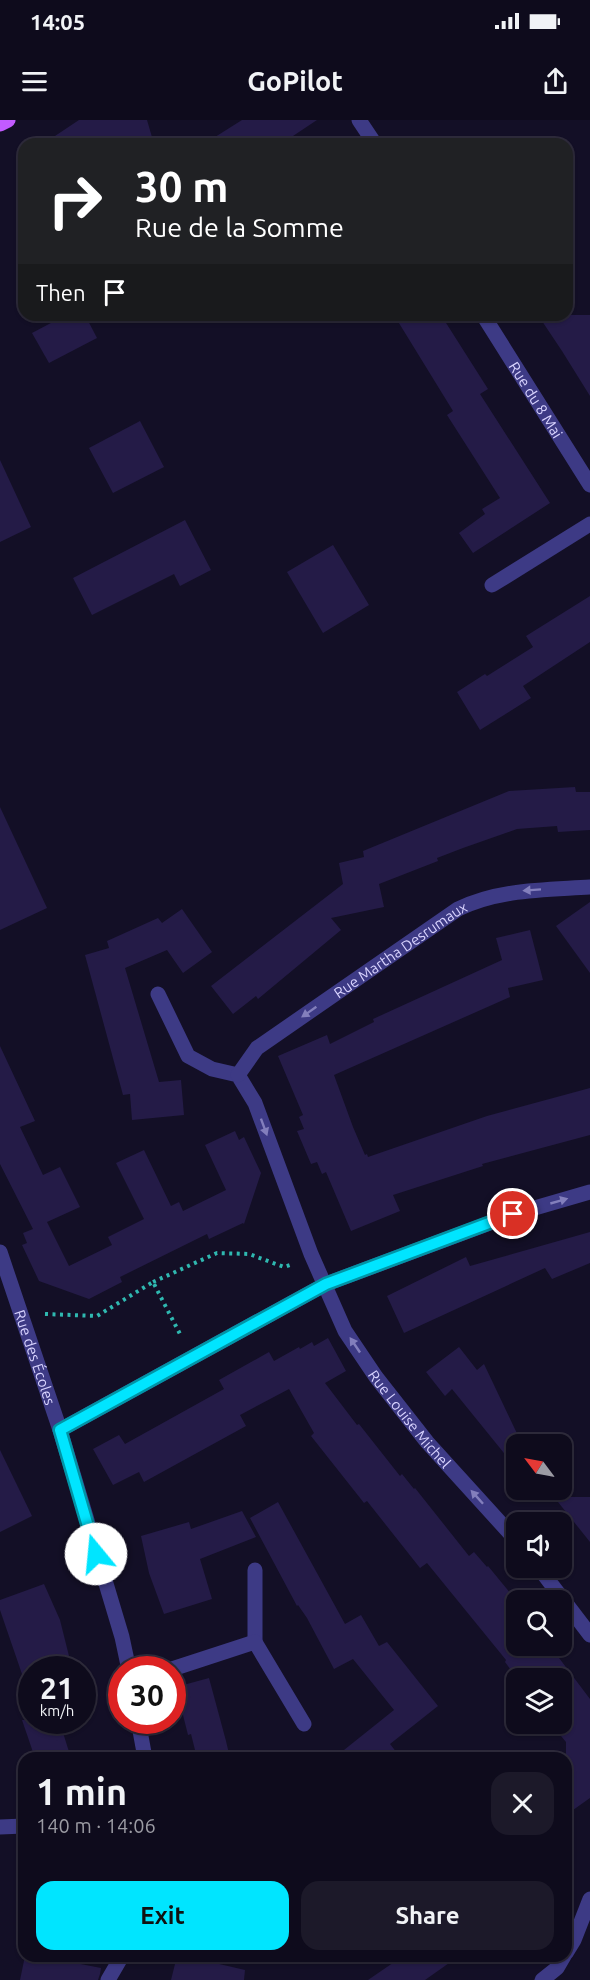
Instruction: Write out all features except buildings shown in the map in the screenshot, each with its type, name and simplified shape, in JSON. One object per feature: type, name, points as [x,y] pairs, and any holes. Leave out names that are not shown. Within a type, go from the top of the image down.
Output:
[{"type":"main road","points":[[0,124],[8,120]]},
{"type":"street","points":[[359,120],[371,138]]},
{"type":"street","name":"Rue du 8 Mai","points":[[487,321],[590,485]]},
{"type":"street","points":[[492,585],[590,524]]},
{"type":"street","name":"Rue Martha Desrumaux","points":[[238,1075],[257,1048],[458,909],[478,899],[525,890],[590,887]]},
{"type":"street","points":[[158,994],[188,1056],[212,1069],[238,1075],[255,1103],[311,1254],[326,1284]]},
{"type":"street","points":[[60,1430],[326,1284],[513,1214],[590,1192]]},
{"type":"street","name":"Rue des Écoles","points":[[0,1252],[60,1430],[126,1656]]},
{"type":"street","name":"Rue Louise Michel","points":[[326,1284],[345,1331],[376,1377],[427,1442],[506,1529]]},
{"type":"street","points":[[255,1570],[255,1642],[304,1724]]},
{"type":"street","points":[[547,1578],[590,1635]]},
{"type":"street","points":[[186,1665],[255,1642]]},
{"type":"street","points":[[141,1734],[145,1752]]},
{"type":"street","points":[[0,1827],[18,1826]]},
{"type":"street","points":[[572,1943],[590,1902]]},
{"type":"street","points":[[108,1980],[118,1962]]},
{"type":"street","points":[[542,1980],[560,1962]]},
{"type":"path","points":[[20,1313],[97,1316],[153,1282],[217,1253],[249,1254],[284,1267],[311,1254]]},
{"type":"path","points":[[153,1282],[192,1356]]},
{"type":"route","points":[[96,1554],[60,1430],[326,1284],[513,1214]]}]
